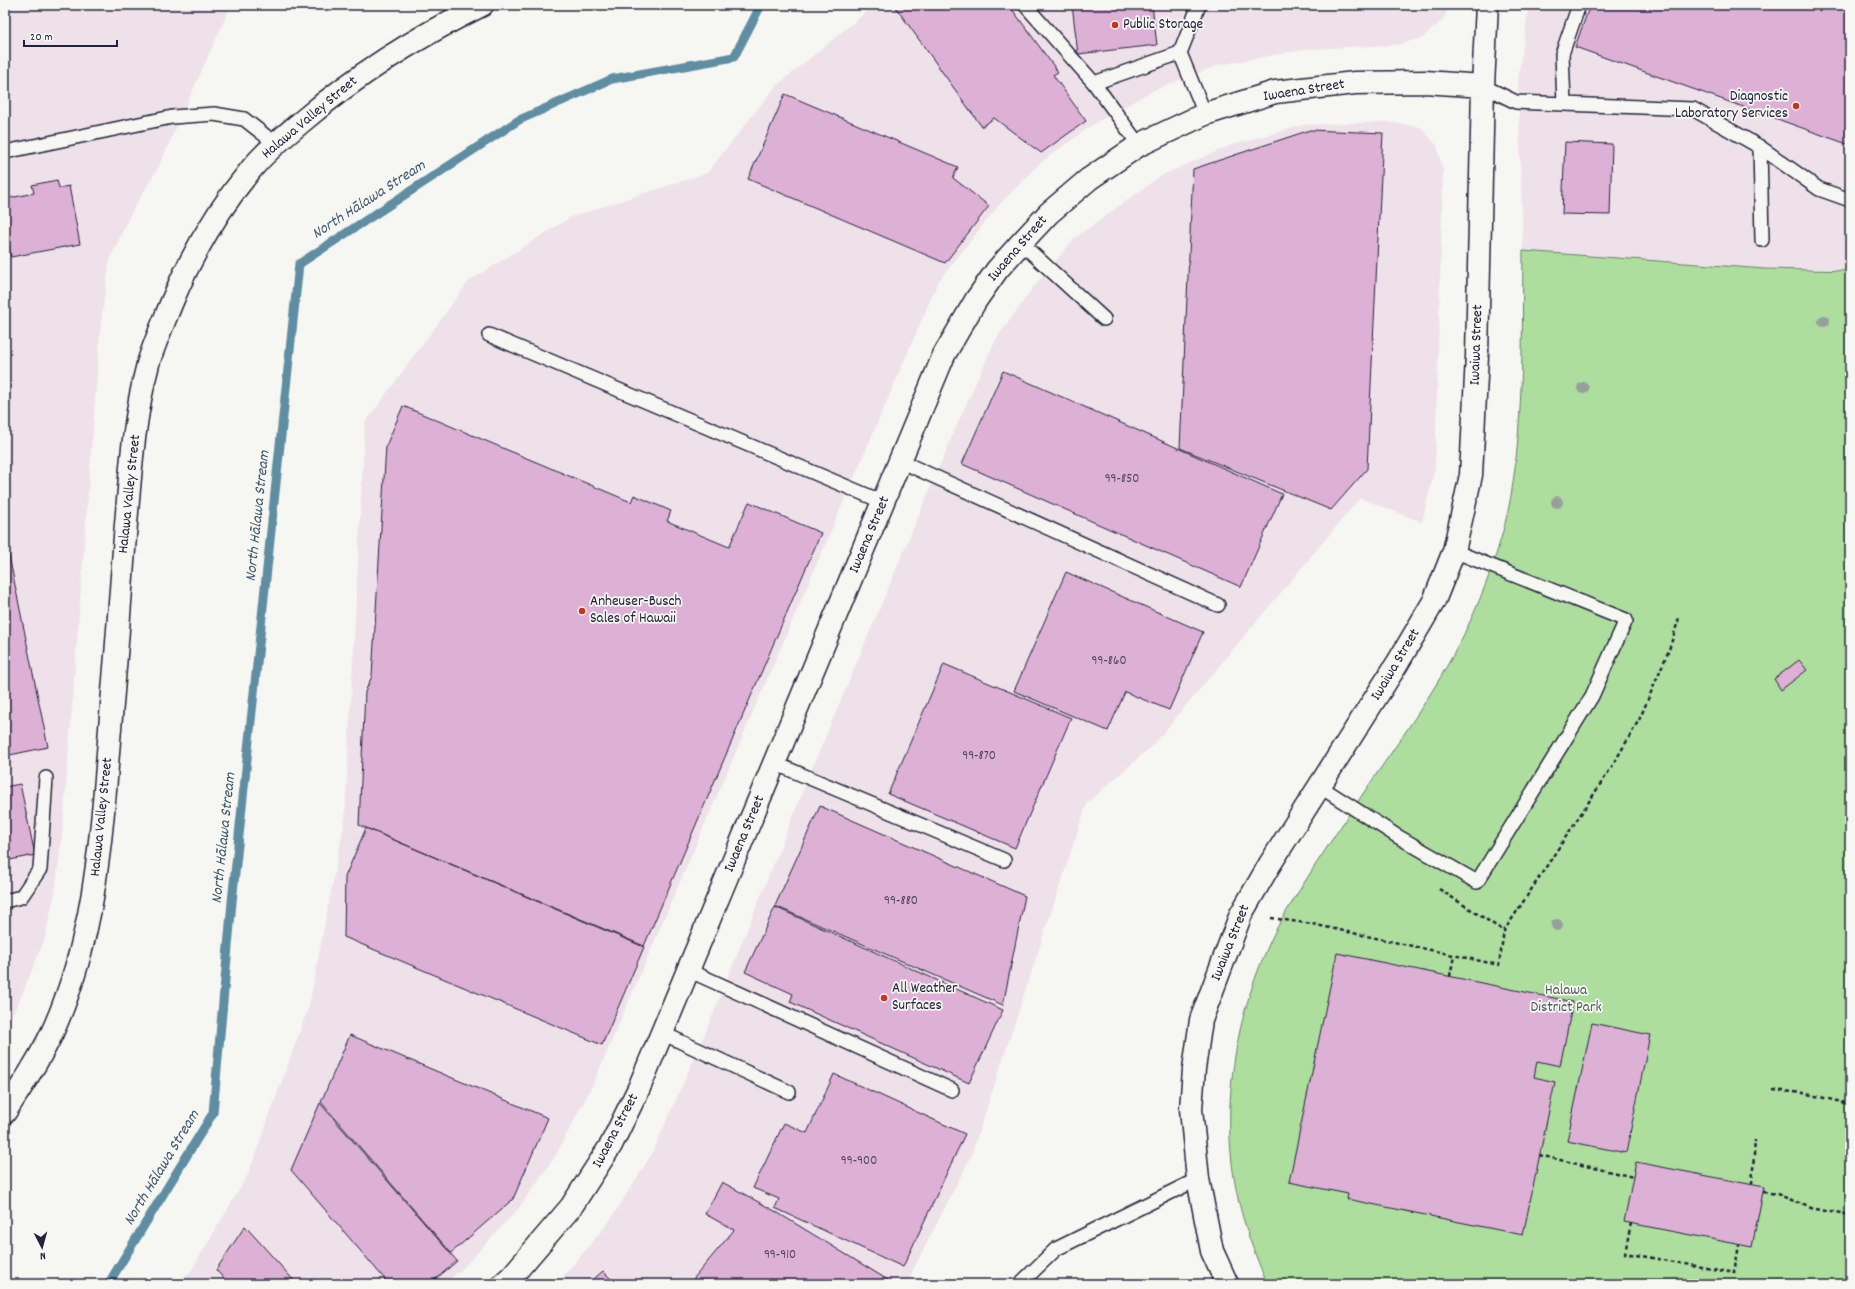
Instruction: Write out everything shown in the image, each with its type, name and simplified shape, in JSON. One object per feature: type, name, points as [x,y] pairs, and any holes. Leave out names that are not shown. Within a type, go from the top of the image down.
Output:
[{"type":"street","name":"Halawa Valley Street","points":[[5,1112],[34,1066],[51,1035],[79,951],[95,882],[102,832],[131,462],[148,364],[177,289],[195,254],[234,191],[255,165],[276,144],[327,99],[378,63],[440,26],[482,5]]},
{"type":"street","name":"Iwaiwa Street","points":[[1227,1284],[1212,1251],[1198,1179],[1191,1109],[1194,1069],[1201,1020],[1241,914],[1270,864],[1397,664],[1434,601],[1454,551],[1471,475],[1477,356],[1482,86],[1487,5]]},
{"type":"street","name":"Iwaena Street","points":[[503,1284],[512,1276],[571,1207],[611,1146],[639,1088],[944,355],[976,300],[997,270],[1049,213],[1089,179],[1139,145],[1205,114],[1275,92],[1355,83],[1425,82],[1482,86]]},
{"type":"lane","points":[[1025,5],[1094,84],[1139,145]]},
{"type":"lane","points":[[1199,5],[1180,53],[1205,114]]},
{"type":"lane","points":[[1564,104],[1562,54],[1580,5]]},
{"type":"lane","points":[[1094,84],[1180,53]]},
{"type":"lane","points":[[1482,86],[1516,102],[1693,109],[1760,147],[1819,189],[1850,200]]},
{"type":"lane","points":[[5,152],[172,117],[214,114],[244,119],[276,144]]},
{"type":"lane","points":[[1760,147],[1762,240]]},
{"type":"lane","points":[[1021,243],[1104,319]]},
{"type":"lane","points":[[489,335],[883,502]]},
{"type":"lane","points":[[900,461],[1218,605]]},
{"type":"lane","points":[[1320,786],[1397,836],[1477,882],[1592,696],[1626,620],[1454,551]]},
{"type":"lane","points":[[774,763],[1004,860]]},
{"type":"lane","points":[[5,901],[21,897],[40,870],[46,778]]},
{"type":"lane","points":[[688,970],[952,1090]]},
{"type":"lane","points":[[662,1033],[789,1092]]},
{"type":"lane","points":[[1020,1284],[1056,1249],[1198,1179]]},
{"type":"path","points":[[1450,976],[1454,956]]},
{"type":"path","points":[[1773,1090],[1803,1093],[1850,1104]]},
{"type":"path","points":[[1752,1184],[1754,1140]]},
{"type":"path","points":[[1539,1155],[1633,1177]]},
{"type":"path","points":[[1763,1192],[1777,1194],[1811,1208],[1850,1216]]},
{"type":"path","points":[[1631,1223],[1626,1252],[1734,1273],[1739,1245]]},
{"type":"shaded area","points":[[5,5],[231,5],[159,166],[131,213],[110,259],[101,321],[63,826],[55,892],[45,938],[20,999],[5,1029]]},
{"type":"shaded area","points":[[875,5],[1450,5],[1442,21],[1422,38],[1396,45],[1308,49],[1219,65],[1152,91],[1092,125],[1040,163],[998,206],[938,282],[593,1084],[556,1155],[518,1209],[463,1268],[444,1284],[176,1284],[191,1271],[248,1175],[309,1006],[345,819],[365,423],[469,281],[571,217],[707,173],[776,86]]},
{"type":"shaded area","points":[[1529,5],[1850,5],[1850,271],[1765,269],[1523,251],[1518,81]]},
{"type":"shaded area","points":[[1386,122],[1421,127],[1437,146],[1443,171],[1435,468],[1422,522],[1360,498],[1154,744],[1087,803],[971,1156],[906,1284],[557,1284],[609,1222],[652,1154],[707,1029],[814,764],[956,427],[995,341],[1032,289],[1075,238],[1162,175],[1232,145],[1303,125]]},
{"type":"green space","name":"Halawa District Park","points":[[1523,251],[1765,269],[1850,271],[1850,1284],[1267,1284],[1246,1229],[1236,1187],[1231,1153],[1230,1118],[1236,1048],[1244,1014],[1254,981],[1270,942],[1290,905],[1317,862],[1414,719],[1440,677],[1464,635],[1491,570],[1508,511],[1515,466],[1522,374]]},
{"type":"building","points":[[894,5],[1009,5],[1058,72],[1053,75],[1086,121],[1041,153],[994,118],[982,127]]},
{"type":"building","name":"Public Storage","points":[[1072,5],[1152,5],[1157,45],[1078,54]]},
{"type":"building","name":"Diagnostic Laboratory Services","points":[[1590,5],[1850,5],[1850,145],[1575,47]]},
{"type":"building","points":[[785,94],[958,167],[953,178],[989,206],[945,263],[748,179]]},
{"type":"building","points":[[1310,130],[1383,133],[1367,469],[1331,510],[1180,448],[1193,169]]},
{"type":"building","points":[[1565,142],[1612,144],[1610,215],[1562,214]]},
{"type":"building","points":[[57,180],[59,188],[69,186],[80,244],[11,257],[5,227],[5,199],[34,193],[32,185]]},
{"type":"building","points":[[1003,371],[1282,494],[1241,587],[962,464]]},
{"type":"building","name":"Anheuser-Busch Sales of Hawaii","points":[[403,406],[631,502],[634,495],[671,511],[667,521],[729,547],[749,502],[821,533],[644,946],[359,825],[365,692],[372,676],[386,446]]},
{"type":"building","points":[[5,536],[48,747],[5,756]]},
{"type":"building","points":[[1066,572],[1203,632],[1169,710],[1125,692],[1108,731],[1014,691]]},
{"type":"building","points":[[1799,660],[1807,670],[1781,690],[1774,679]]},
{"type":"building","points":[[944,664],[1071,718],[1015,848],[888,794]]},
{"type":"building","points":[[20,784],[35,855],[5,861],[5,787]]},
{"type":"building","points":[[820,806],[1025,896],[1003,1005],[775,906]]},
{"type":"building","points":[[366,828],[644,947],[602,1045],[344,937],[345,877]]},
{"type":"building","name":"All Weather Surfaces","points":[[775,907],[1003,1010],[969,1083],[790,1002],[793,994],[745,972]]},
{"type":"building","points":[[1337,953],[1573,1002],[1560,1066],[1537,1061],[1534,1077],[1555,1082],[1523,1235],[1347,1199],[1348,1194],[1289,1182]]},
{"type":"building","points":[[1592,1023],[1650,1035],[1626,1153],[1567,1141]]},
{"type":"building","points":[[350,1035],[548,1118],[513,1199],[451,1253],[321,1102]]},
{"type":"building","points":[[834,1074],[965,1134],[903,1267],[775,1208],[779,1199],[753,1188],[784,1123],[807,1133]]},
{"type":"building","points":[[320,1103],[457,1261],[430,1284],[389,1284],[291,1170]]},
{"type":"building","points":[[1636,1162],[1764,1187],[1752,1247],[1624,1222]]},
{"type":"building","points":[[722,1182],[773,1210],[888,1280],[885,1284],[689,1284],[734,1230],[705,1214]]},
{"type":"building","points":[[245,1226],[297,1284],[229,1284],[216,1270]]},
{"type":"building","points":[[603,1271],[616,1284],[588,1284]]},
{"type":"waterway","name":"North Hālawa Stream","points":[[106,1284],[110,1281],[213,1113],[232,902],[299,264],[519,120],[612,79],[734,57],[761,5]]},
{"type":"place","name":"Public Storage","points":[[1115,25]]},
{"type":"place","name":"Diagnostic Laboratory Services","points":[[1796,106]]},
{"type":"place","name":"Anheuser-Busch Sales of Hawaii","points":[[582,611]]},
{"type":"place","name":"All Weather Surfaces","points":[[884,998]]}]
